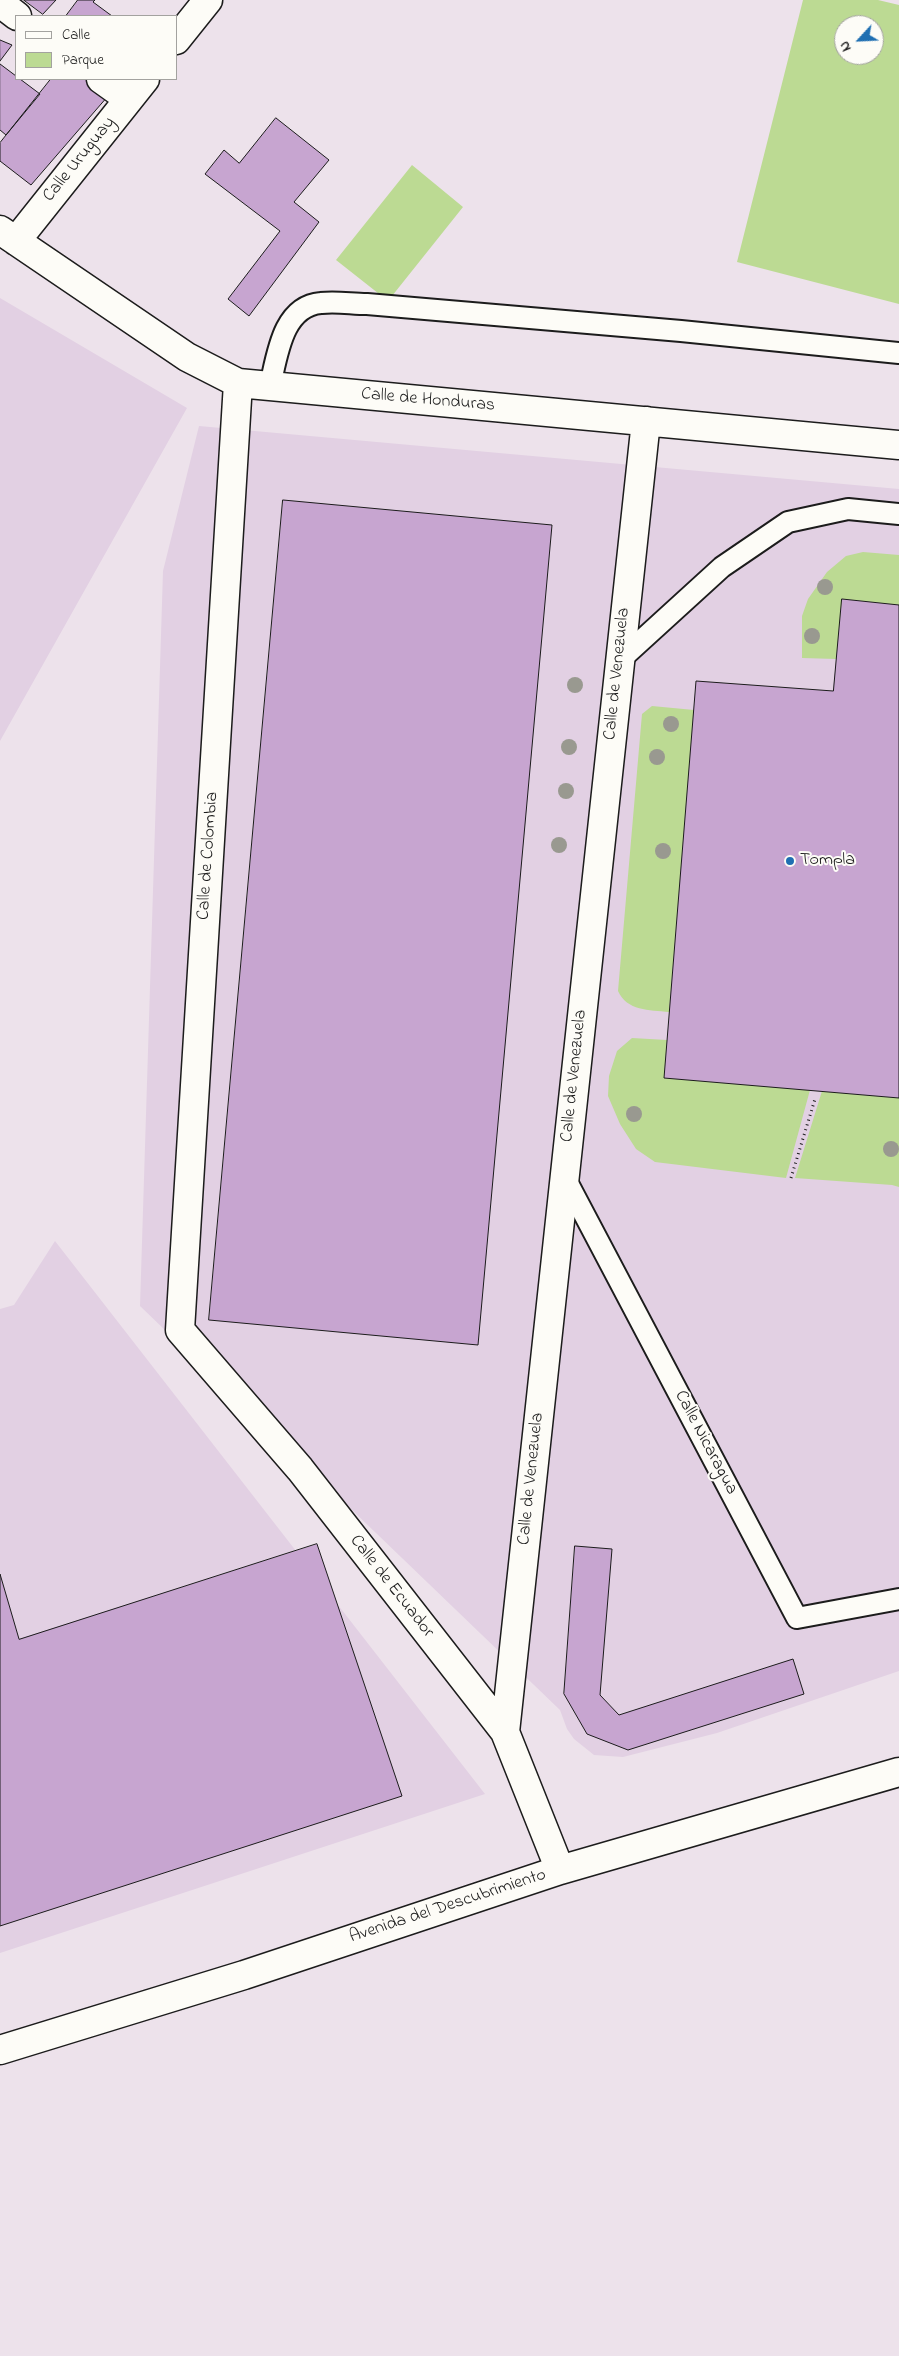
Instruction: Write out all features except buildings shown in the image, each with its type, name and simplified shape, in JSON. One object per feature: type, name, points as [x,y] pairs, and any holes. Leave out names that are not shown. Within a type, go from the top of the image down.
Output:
[{"type":"street","points":[[178,38],[208,0]]},
{"type":"street","points":[[0,3],[17,15]]},
{"type":"street","points":[[105,80],[137,89]]},
{"type":"street","name":"Calle Uruguay","points":[[8,236],[137,89]]},
{"type":"street","name":"Calle de Honduras","points":[[8,236],[187,357],[238,383],[899,445]]},
{"type":"street","name":"Calle de Colombia","points":[[180,1330],[238,383]]},
{"type":"street","name":"Calle de Venezuela","points":[[505,1732],[646,421]]},
{"type":"street","name":"Calle de Ecuador","points":[[180,1330],[300,1469],[505,1732],[560,1870]]},
{"type":"street","name":"Avenida del Descubrimiento","points":[[0,2050],[244,1975],[560,1870],[899,1772]]},
{"type":"lane","points":[[270,386],[281,339],[296,313],[319,303],[368,304],[681,331],[899,353]]},
{"type":"lane","points":[[620,660],[722,567],[788,522],[848,509],[899,514]]},
{"type":"lane","name":"Calle Nicaragua","points":[[564,1176],[797,1618],[899,1599]]},
{"type":"path","points":[[791,1178],[815,1099]]},
{"type":"shaded area","points":[[0,298],[187,408],[0,741]]},
{"type":"shaded area","points":[[199,426],[899,489],[899,1671],[717,1733],[623,1757],[594,1755],[574,1739],[567,1729],[560,1710],[140,1306],[163,571]]},
{"type":"shaded area","points":[[55,1241],[485,1794],[0,1953],[0,1309],[14,1305]]},
{"type":"green space","points":[[803,0],[878,0],[899,5],[899,304],[737,262]]},
{"type":"green space","points":[[412,165],[463,207],[388,301],[336,260]]},
{"type":"green space","points":[[863,552],[899,555],[899,605],[843,599],[836,659],[802,658],[802,616],[808,599],[827,572],[846,556]]},
{"type":"green space","points":[[652,706],[694,710],[669,1012],[646,1010],[633,1006],[622,998],[618,991],[642,714]]},
{"type":"green space","points":[[632,1038],[667,1040],[664,1078],[810,1090],[786,1178],[655,1162],[636,1149],[620,1124],[608,1096],[609,1076],[617,1051]]},
{"type":"green space","points":[[822,1091],[899,1098],[899,1187],[795,1178]]},
{"type":"place","name":"Tompla","points":[[790,861]]}]
